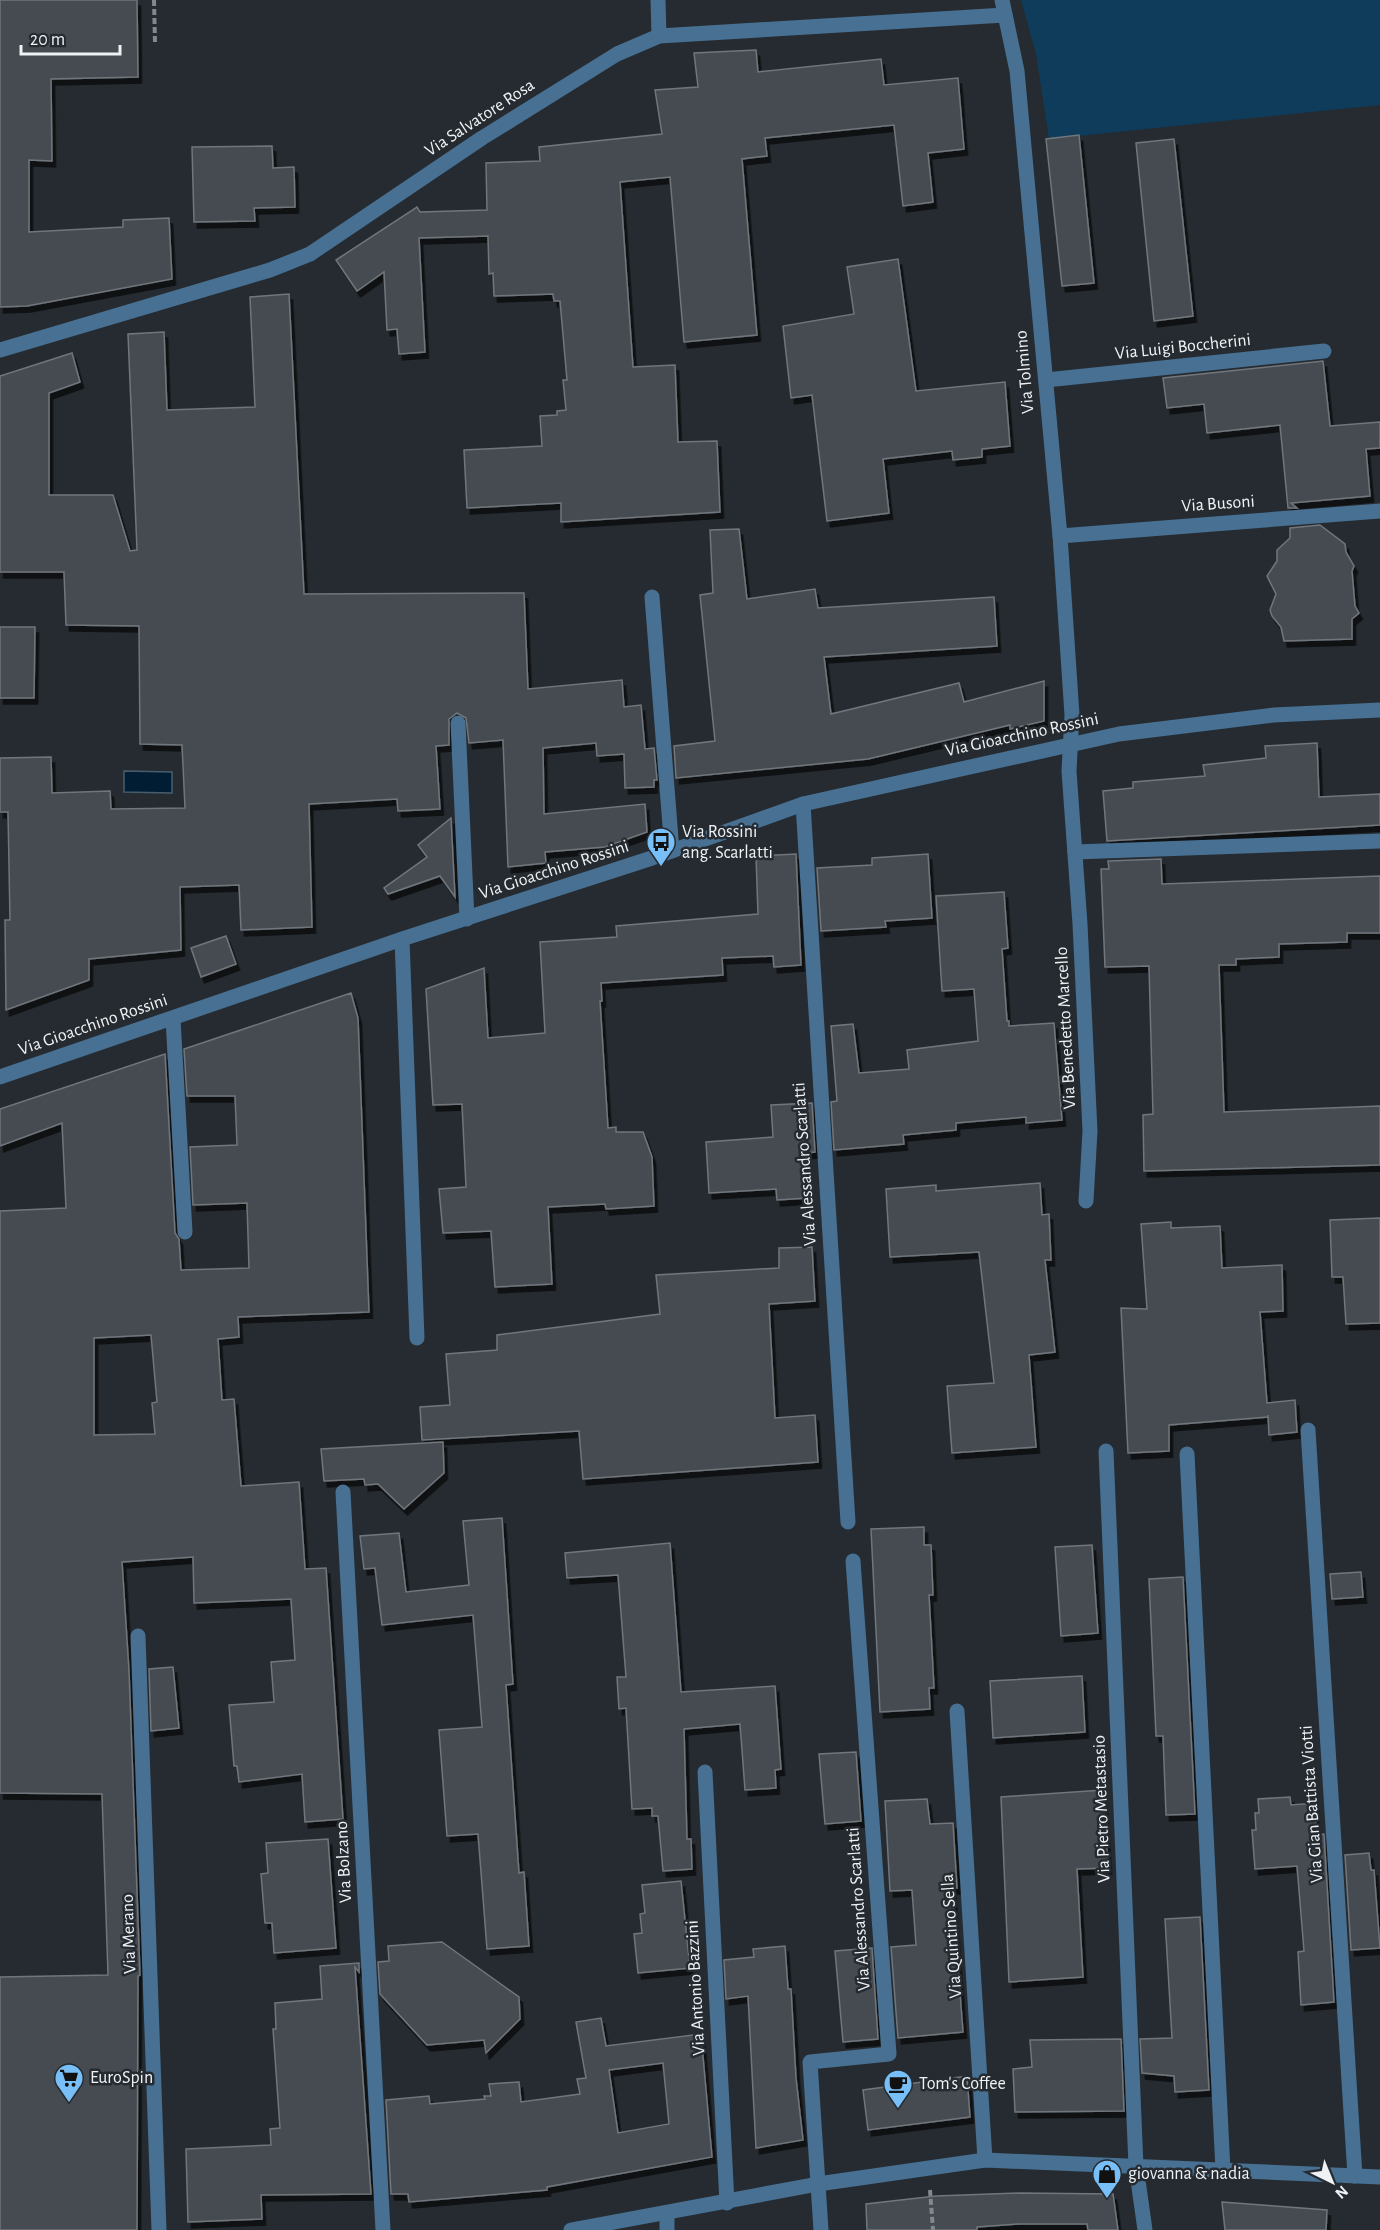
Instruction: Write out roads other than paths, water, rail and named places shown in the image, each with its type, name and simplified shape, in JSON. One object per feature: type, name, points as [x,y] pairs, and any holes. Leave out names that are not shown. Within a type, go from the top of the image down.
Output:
[{"type":"street","points":[[658,0],[659,36]]},
{"type":"street","name":"Via Salvatore Rosa","points":[[0,350],[270,270],[310,254],[482,138],[617,54],[659,36],[1004,8]]},
{"type":"street","name":"Via Tolmino","points":[[1004,8],[1017,71],[1046,380],[1060,536],[1072,715],[1070,743]]},
{"type":"street","name":"Via Luigi Boccherini","points":[[1046,380],[1324,351]]},
{"type":"street","name":"Via Busoni","points":[[1060,536],[1380,511]]},
{"type":"street","points":[[652,597],[672,852]]},
{"type":"street","name":"Via Gioacchino Rossini","points":[[0,1077],[402,939],[672,852],[803,804],[1070,743],[1160,728],[1274,715],[1380,710]]},
{"type":"street","points":[[458,723],[467,918]]},
{"type":"street","name":"Via Benedetto Marcello","points":[[1070,743],[1069,771],[1090,1131],[1086,1201]]},
{"type":"street","name":"Via Alessandro Scarlatti","points":[[803,804],[848,1522]]},
{"type":"street","points":[[1075,852],[1380,841]]},
{"type":"street","points":[[402,939],[417,1338]]},
{"type":"street","points":[[173,1019],[185,1232]]},
{"type":"street","name":"Via Gian Battista Viotti","points":[[1308,1430],[1355,2176]]},
{"type":"street","name":"Via Pietro Metastasio","points":[[1106,1450],[1136,2166],[1145,2230]]},
{"type":"street","points":[[1187,1454],[1223,2170]]},
{"type":"street","name":"Via Bolzano","points":[[343,1492],[383,2230]]},
{"type":"street","name":"Via Alessandro Scarlatti","points":[[818,2184],[810,2062],[889,2054],[853,1561]]},
{"type":"street","name":"Via Merano","points":[[138,1636],[159,2230]]},
{"type":"street","name":"Via Quintino Sella","points":[[957,1711],[985,2160]]},
{"type":"street","name":"Via Antonio Bazzini","points":[[705,1772],[727,2203]]},
{"type":"street","points":[[571,2230],[727,2203],[818,2184],[985,2160],[1380,2177]]},
{"type":"street","points":[[818,2184],[821,2230]]},
{"type":"street","points":[[666,2214],[667,2230]]},
{"type":"place","name":"Via Rossini ang. Scarlatti","points":[[661,868]]},
{"type":"place","name":"EuroSpin","points":[[69,2104]]},
{"type":"place","name":"Tom's Coffee","points":[[898,2110]]},
{"type":"place","name":"giovanna & nadia","points":[[1107,2200]]}]
